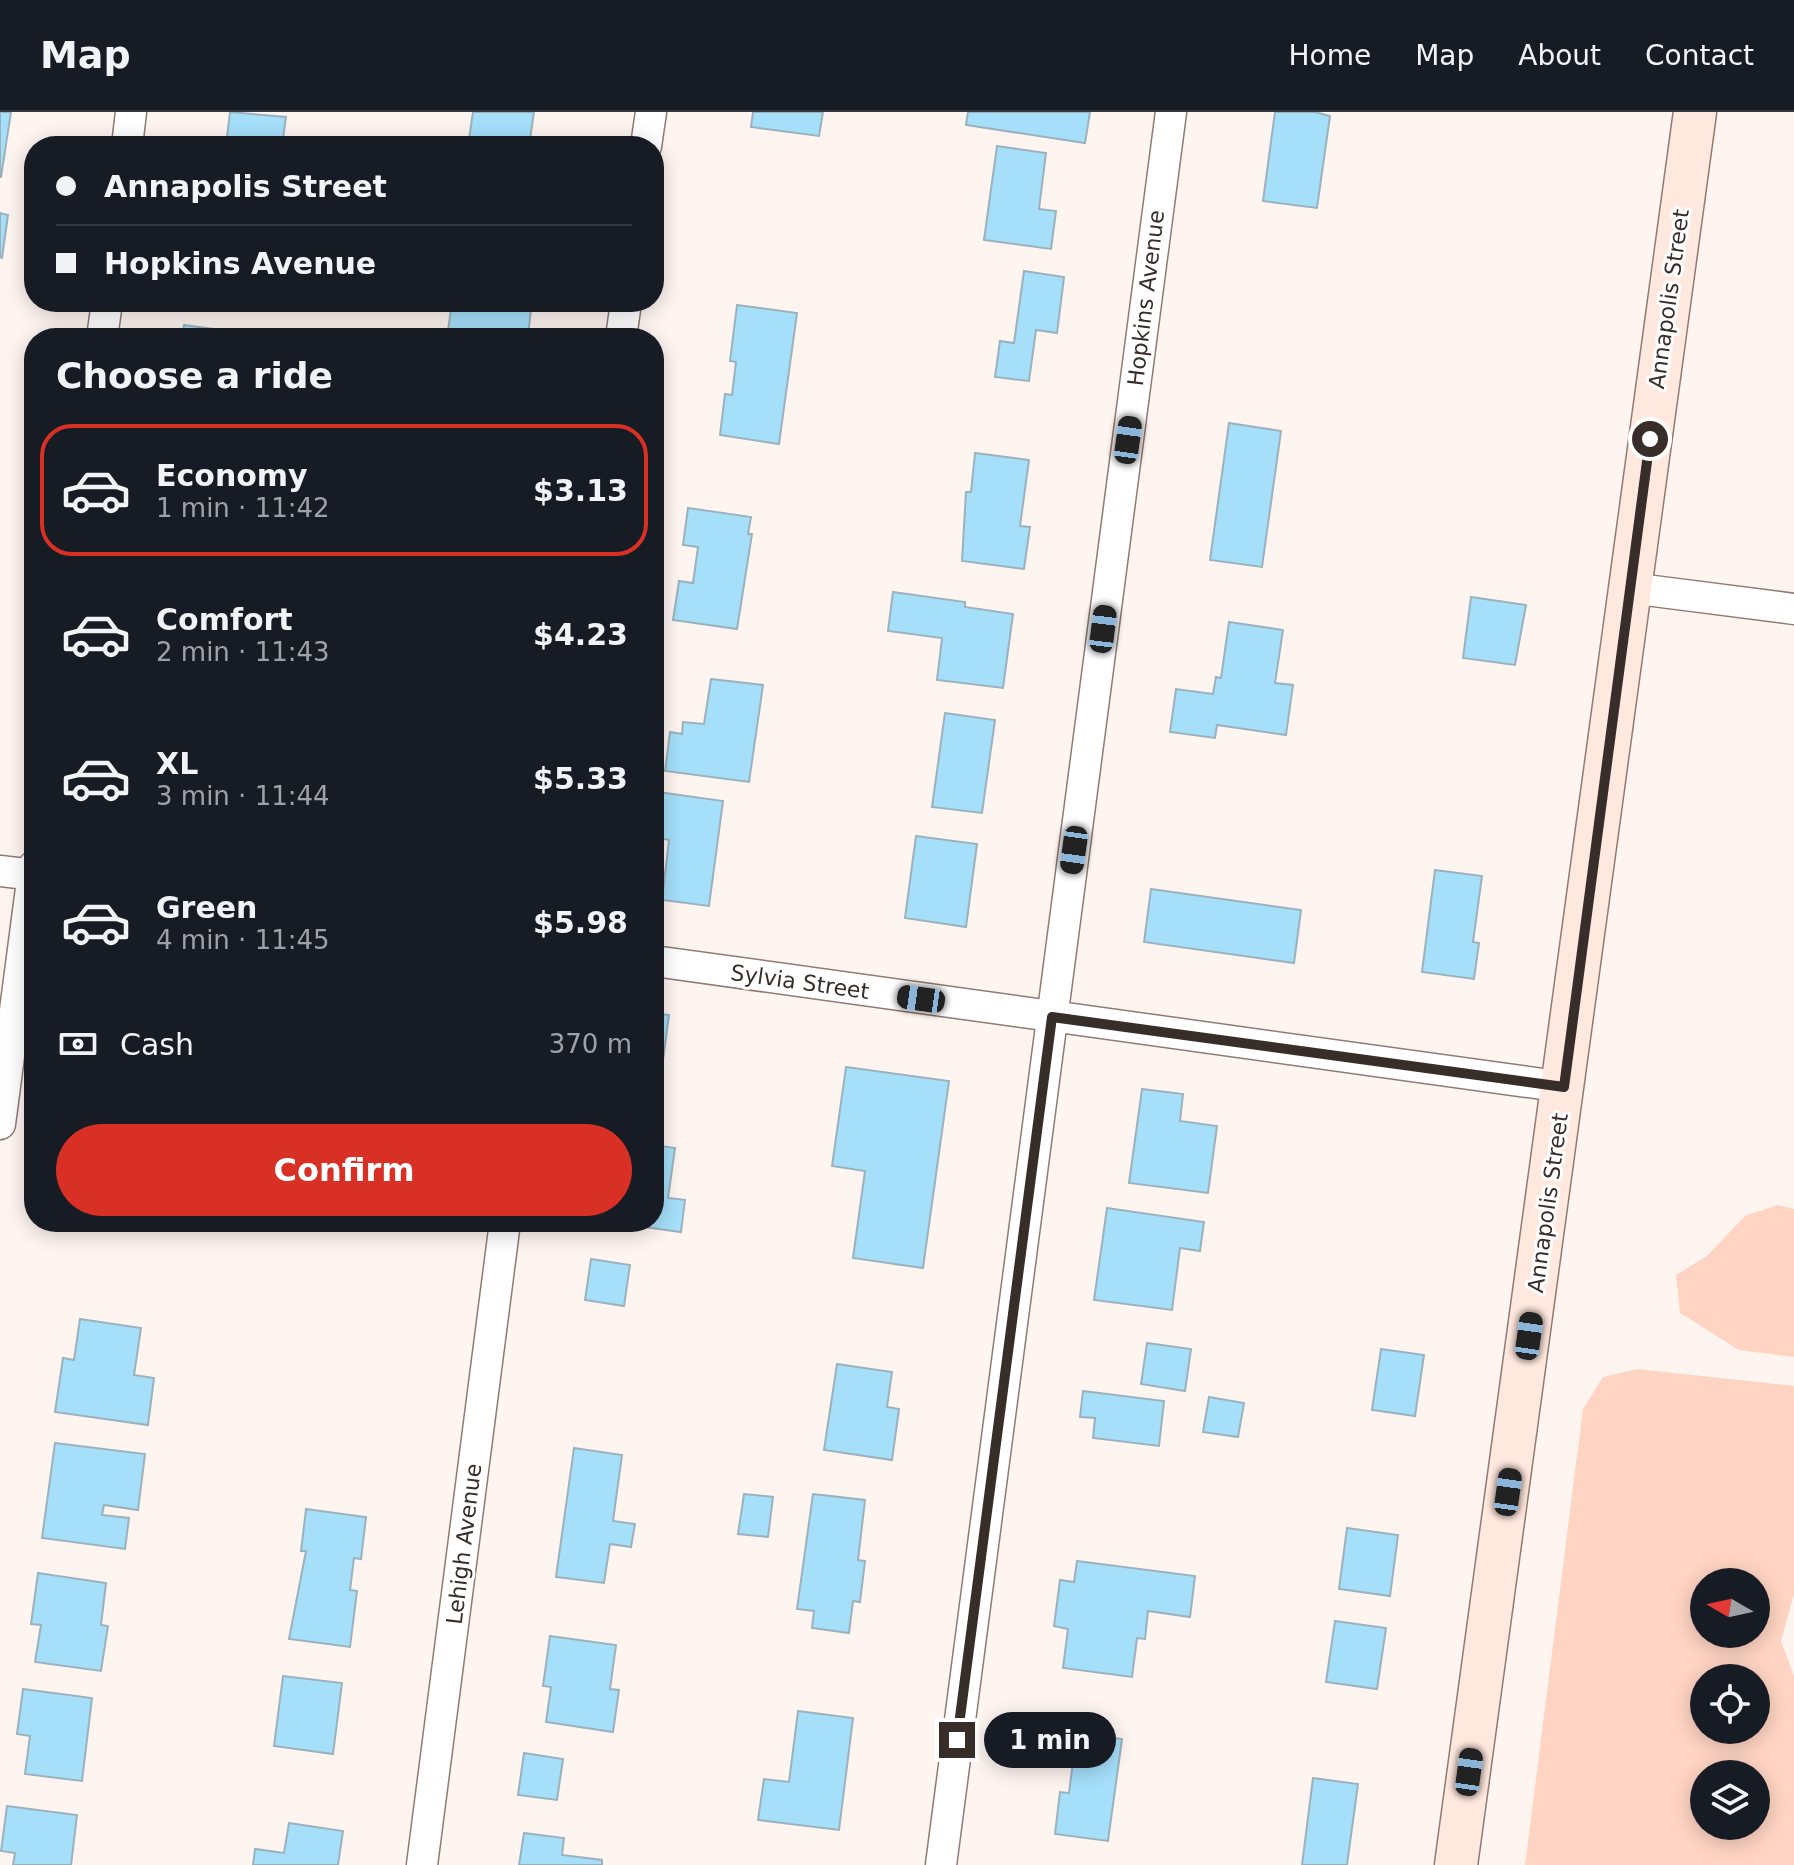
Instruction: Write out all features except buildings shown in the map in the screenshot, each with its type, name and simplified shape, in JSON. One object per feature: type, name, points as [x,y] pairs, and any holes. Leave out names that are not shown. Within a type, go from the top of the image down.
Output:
[{"type":"street","points":[[128,136],[131,112]]},
{"type":"street","points":[[647,136],[651,112]]},
{"type":"street","name":"Hopkins Avenue","points":[[941,1865],[1171,112]]},
{"type":"street","name":"Annapolis Street","points":[[1456,1865],[1695,112]]},
{"type":"street","points":[[1630,588],[1794,609]]},
{"type":"street","points":[[0,871],[24,872]]},
{"type":"street","points":[[0,1124],[24,946]]},
{"type":"street","name":"Sylvia Street","points":[[664,962],[1564,1087]]},
{"type":"street","name":"Lehigh Avenue","points":[[422,1865],[504,1232]]},
{"type":"shaded area","points":[[1778,1205],[1794,1209],[1794,1357],[1739,1350],[1680,1313],[1676,1275],[1707,1256],[1745,1216]]},
{"type":"shaded area","points":[[1637,1369],[1794,1386],[1794,1594],[1781,1641],[1794,1676],[1794,1865],[1525,1865],[1583,1409],[1603,1377]]},
{"type":"route","points":[[957,1740],[1052,1017],[1564,1087],[1650,439]]}]
